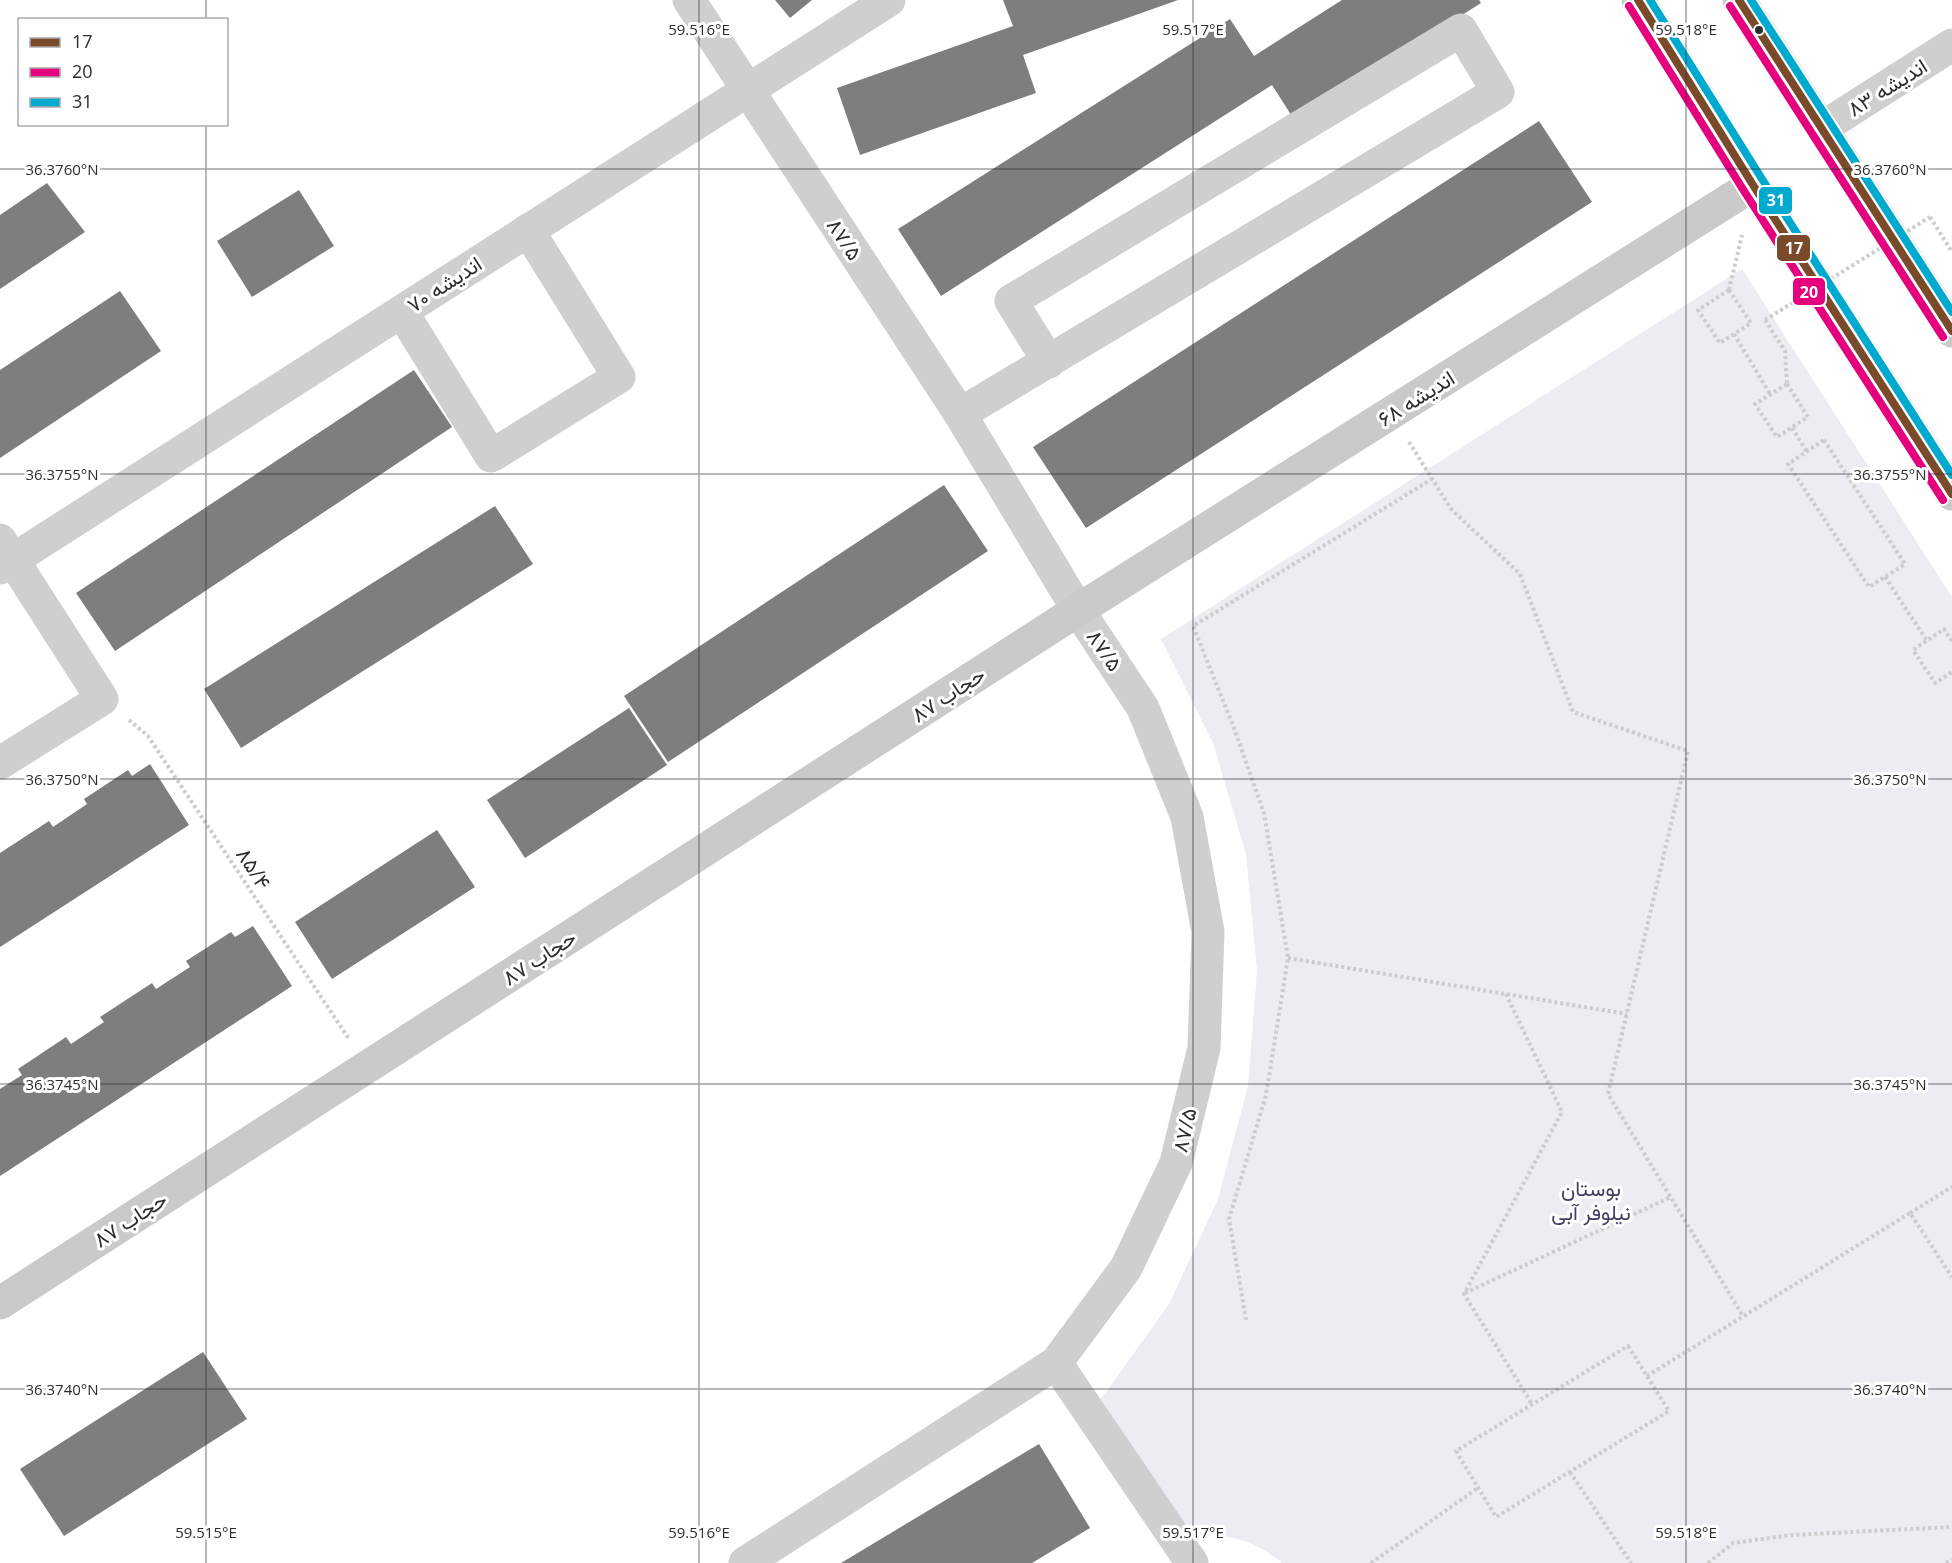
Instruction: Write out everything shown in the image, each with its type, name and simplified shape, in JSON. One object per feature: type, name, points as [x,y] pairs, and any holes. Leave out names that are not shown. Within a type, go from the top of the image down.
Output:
[{"type":"street","name":"۸۷/۵","points":[[688,0],[960,414],[1078,610],[1143,708],[1187,817],[1208,932],[1204,1048],[1176,1162],[1126,1268],[1056,1363]]},
{"type":"street","name":"اندیشه ۷۰","points":[[4,556],[402,312],[889,0]]},
{"type":"street","points":[[1638,0],[1753,185],[1952,494]]},
{"type":"street","points":[[1739,0],[1952,331]]},
{"type":"street","points":[[960,414],[1049,362],[1498,92],[1461,30],[1011,301],[1049,362]]},
{"type":"street","name":"اندیشه ۸۳","points":[[1822,128],[1952,45]]},
{"type":"street","name":"اندیشه ۶۸","points":[[1078,610],[1753,185]]},
{"type":"street","points":[[402,312],[491,456],[619,377],[528,230]]},
{"type":"street","points":[[0,763],[102,699],[4,556]]},
{"type":"street","name":"حجاب ۸۷","points":[[0,1303],[1078,610]]},
{"type":"street","points":[[745,1563],[1056,1363],[1192,1563]]},
{"type":"path","points":[[1787,384],[1755,404],[1777,437],[1808,417],[1787,384],[1785,351],[1765,320],[1930,217],[1952,252]]},
{"type":"path","points":[[1729,290],[1751,322],[1734,334],[1720,343],[1698,310],[1729,290]]},
{"type":"path","points":[[1734,334],[1770,394]]},
{"type":"path","points":[[1392,413],[1451,509],[1520,574],[1573,712],[1688,751],[1608,1094],[1743,1316]]},
{"type":"path","points":[[1792,428],[1807,452]]},
{"type":"path","points":[[1824,440],[1905,564],[1869,587],[1788,464],[1807,452],[1824,440]]},
{"type":"path","points":[[1246,1320],[1229,1219],[1266,1095],[1288,958],[1264,813],[1234,728],[1193,626],[1432,479]]},
{"type":"path","points":[[1885,577],[1927,641]]},
{"type":"path","points":[[1951,674],[1935,683],[1913,650],[1944,629],[1952,641]]},
{"type":"path","name":"۸۵/۴","points":[[102,699],[148,735],[368,1067]]},
{"type":"path","points":[[1288,958],[1627,1014]]},
{"type":"path","points":[[1464,1294],[1562,1112],[1506,994]]},
{"type":"path","points":[[1647,1376],[1952,1187]]},
{"type":"path","points":[[1464,1294],[1671,1197]]},
{"type":"path","points":[[1910,1213],[1952,1277]]},
{"type":"path","points":[[1464,1294],[1532,1404]]},
{"type":"path","points":[[1628,1346],[1647,1376],[1669,1411],[1496,1517],[1456,1451],[1628,1346]]},
{"type":"path","points":[[1570,1472],[1631,1563]]},
{"type":"path","points":[[1371,1563],[1478,1488]]},
{"type":"path","points":[[1708,1563],[1733,1543],[1791,1535],[1952,1527]]},
{"type":"path","points":[[1946,1563],[1952,1560]]},
{"type":"green space","name":"بوستان نیلوفر آبی","points":[[1742,269],[1952,597],[1952,1563],[1282,1563],[1271,1554],[1248,1542],[1223,1536],[1183,1536],[1101,1399],[1169,1304],[1218,1199],[1248,1086],[1257,970],[1246,854],[1213,743],[1161,639]]},
{"type":"building","points":[[775,0],[812,0],[790,18]]},
{"type":"building","points":[[1003,0],[1178,0],[1023,55],[1036,93],[860,155],[837,88],[1013,26]]},
{"type":"building","points":[[1342,0],[1479,0],[1481,3],[1295,121],[1272,85],[941,296],[898,229],[1230,19],[1254,56]]},
{"type":"building","points":[[1539,121],[1592,202],[1086,528],[1033,447]]},
{"type":"building","points":[[47,183],[85,232],[0,289],[0,215]]},
{"type":"building","points":[[299,190],[334,246],[252,297],[217,241]]},
{"type":"building","points":[[120,291],[161,351],[0,458],[0,370]]},
{"type":"building","points":[[414,370],[452,427],[115,651],[76,593]]},
{"type":"building","points":[[944,485],[988,551],[668,762],[624,696]]},
{"type":"building","points":[[495,506],[533,564],[241,748],[204,689]]},
{"type":"building","points":[[629,708],[667,765],[525,858],[487,800]]},
{"type":"building","points":[[150,764],[189,825],[0,947],[0,853],[49,821],[53,827],[87,804],[84,799],[128,770],[132,776]]},
{"type":"building","points":[[437,830],[475,887],[332,979],[295,922]]},
{"type":"building","points":[[253,926],[292,986],[0,1176],[0,1089],[22,1075],[18,1069],[66,1037],[71,1044],[104,1022],[100,1017],[152,983],[156,989],[190,967],[186,961],[231,932],[235,937]]},
{"type":"building","points":[[203,1352],[247,1419],[64,1536],[20,1469]]},
{"type":"building","points":[[1039,1444],[1090,1528],[1032,1563],[841,1563]]},
{"type":"transit line","name":"17","points":[[1638,0],[1753,185],[1952,494]]},
{"type":"transit line","name":"31","points":[[1650,0],[1952,475]]},
{"type":"transit line","name":"17","points":[[1739,0],[1952,331]]},
{"type":"transit line","name":"31","points":[[1751,0],[1952,312]]},
{"type":"transit line","name":"20","points":[[1629,6],[1744,191],[1943,500]]},
{"type":"transit line","name":"20","points":[[1730,6],[1943,337]]}]
